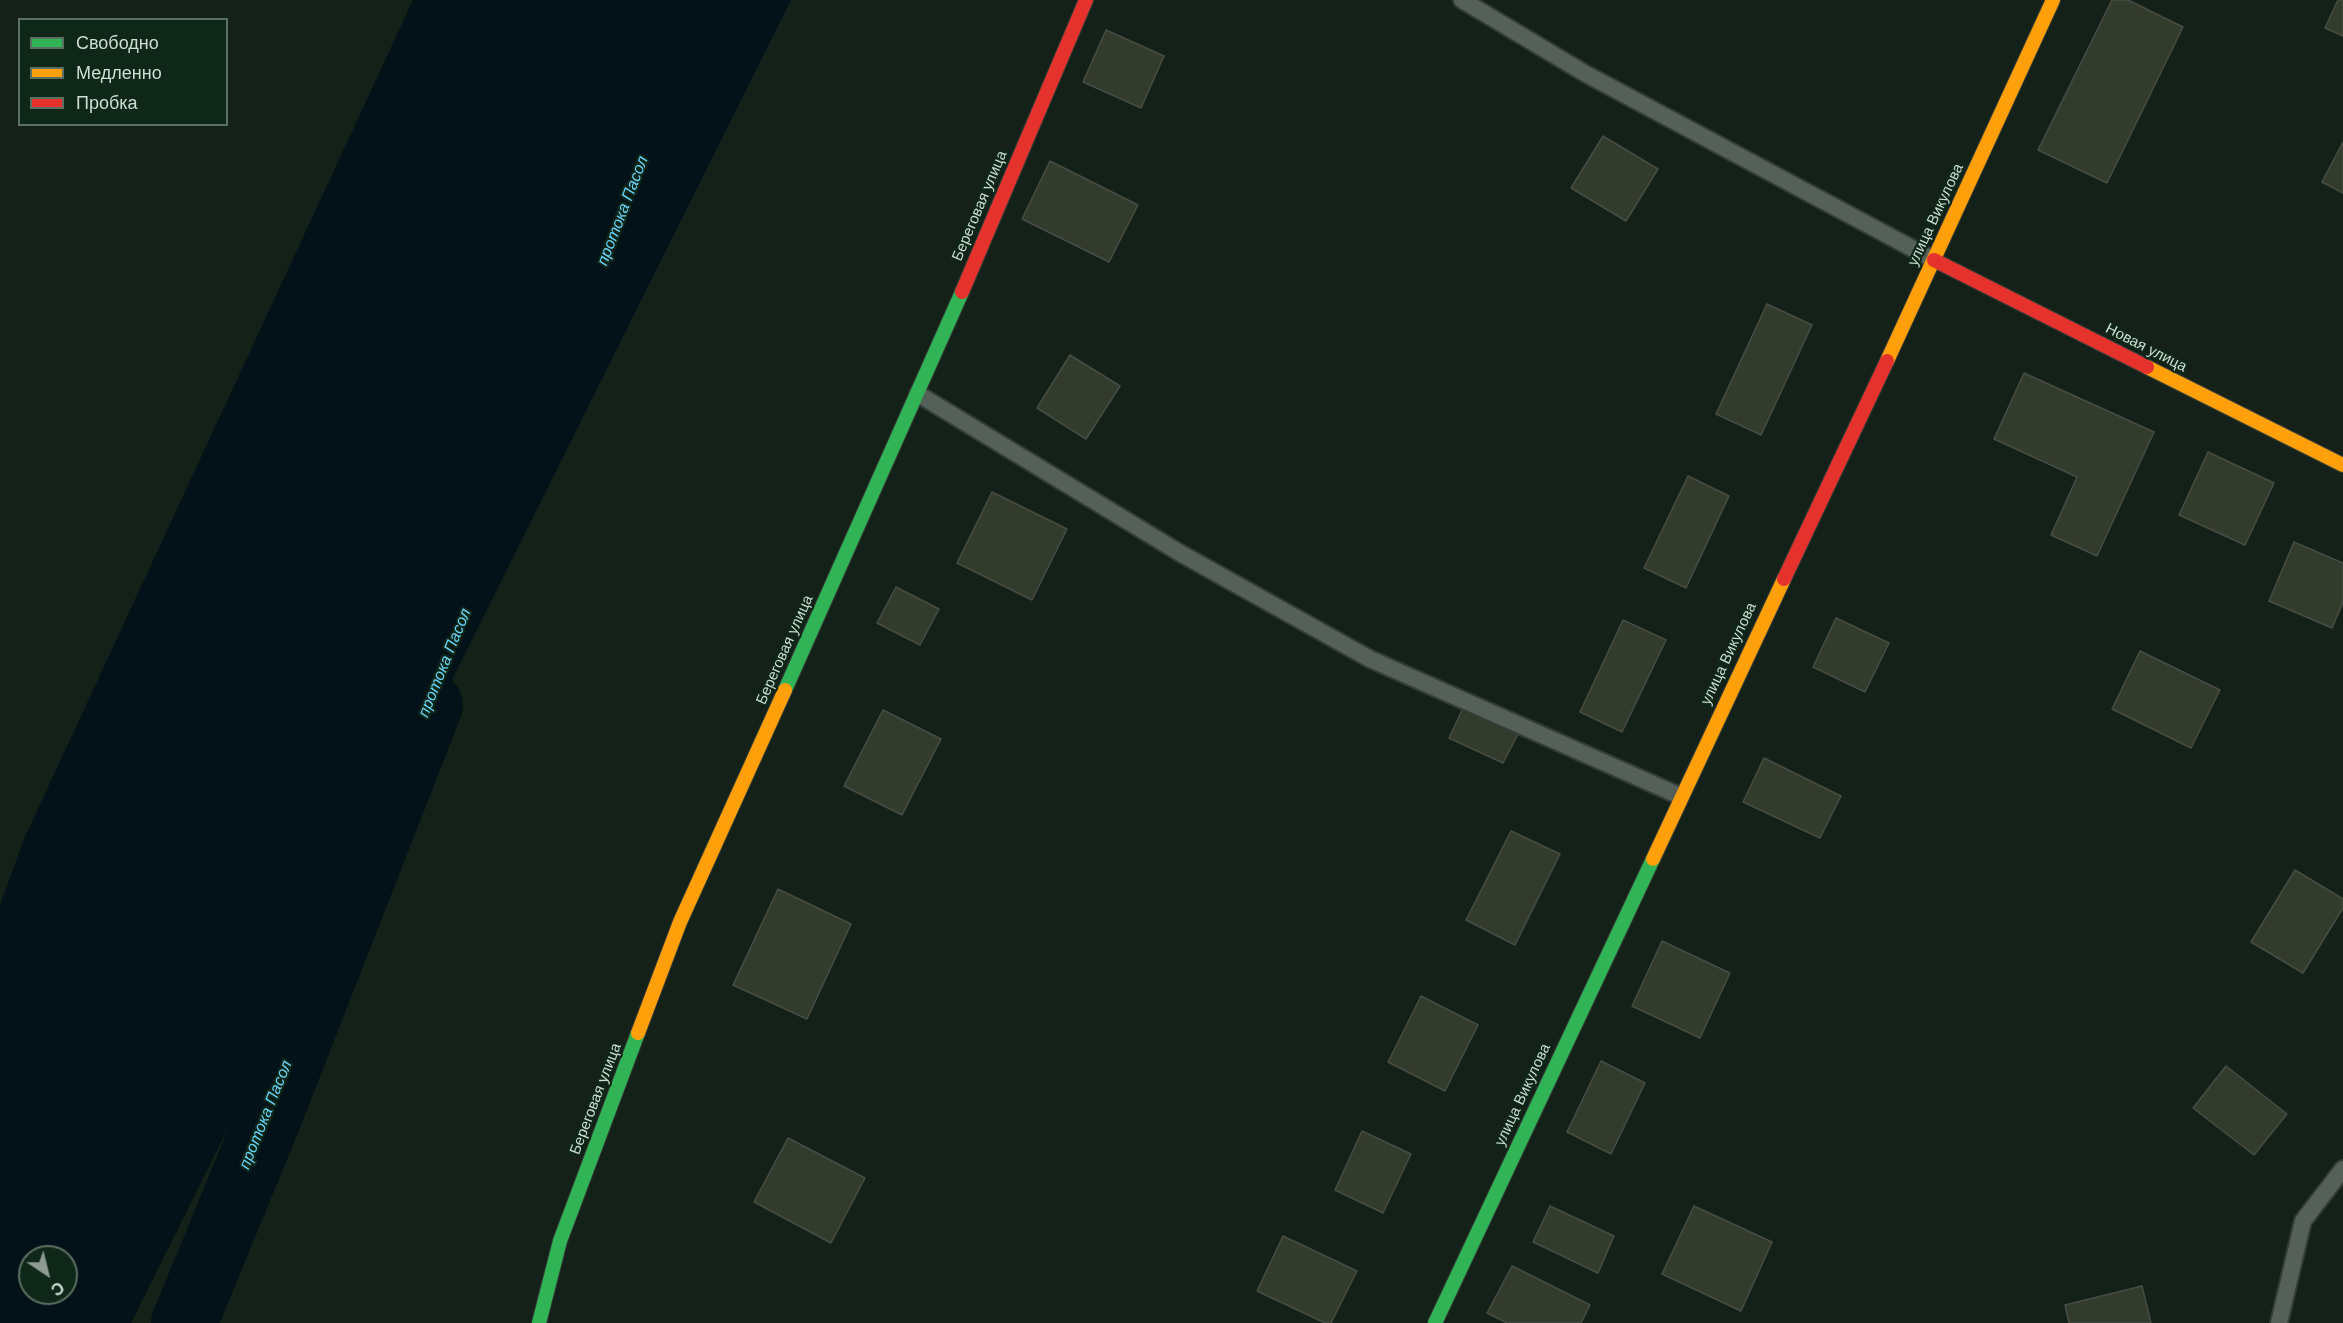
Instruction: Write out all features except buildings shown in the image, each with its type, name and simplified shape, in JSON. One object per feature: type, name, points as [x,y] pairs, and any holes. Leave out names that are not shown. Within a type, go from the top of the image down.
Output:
[{"type":"street","name":"Береговая улица","points":[[539,1323],[560,1241],[680,922],[918,394],[1086,0]]},
{"type":"street","name":"улица Викулова","points":[[1435,1323],[1680,796],[1934,260],[2053,0]]},
{"type":"street","name":"Новая улица","points":[[1934,260],[2343,465]]},
{"type":"lane","points":[[1462,0],[1586,74],[1934,260]]},
{"type":"lane","points":[[918,394],[1180,553],[1370,659],[1680,796]]},
{"type":"lane","points":[[2279,1323],[2303,1221],[2343,1169]]},
{"type":"water","points":[[413,0],[791,0],[131,1323],[0,1323],[0,905],[24,839]]},
{"type":"waterway","name":"протока Пасол","points":[[184,1323],[268,1119],[430,705]]},
{"type":"traffic: fast","points":[[785,690],[962,292]]},
{"type":"traffic: fast","points":[[1435,1323],[1653,859]]},
{"type":"traffic: fast","points":[[539,1323],[560,1241],[638,1033]]},
{"type":"traffic: slow","points":[[1887,361],[2053,0]]},
{"type":"traffic: slow","points":[[2147,367],[2343,465]]},
{"type":"traffic: slow","points":[[1653,859],[1784,579]]},
{"type":"traffic: slow","points":[[638,1033],[680,922],[785,690]]},
{"type":"traffic: jam","points":[[962,292],[1086,0]]},
{"type":"traffic: jam","points":[[1934,260],[2147,367]]},
{"type":"traffic: jam","points":[[1784,579],[1887,361]]}]
